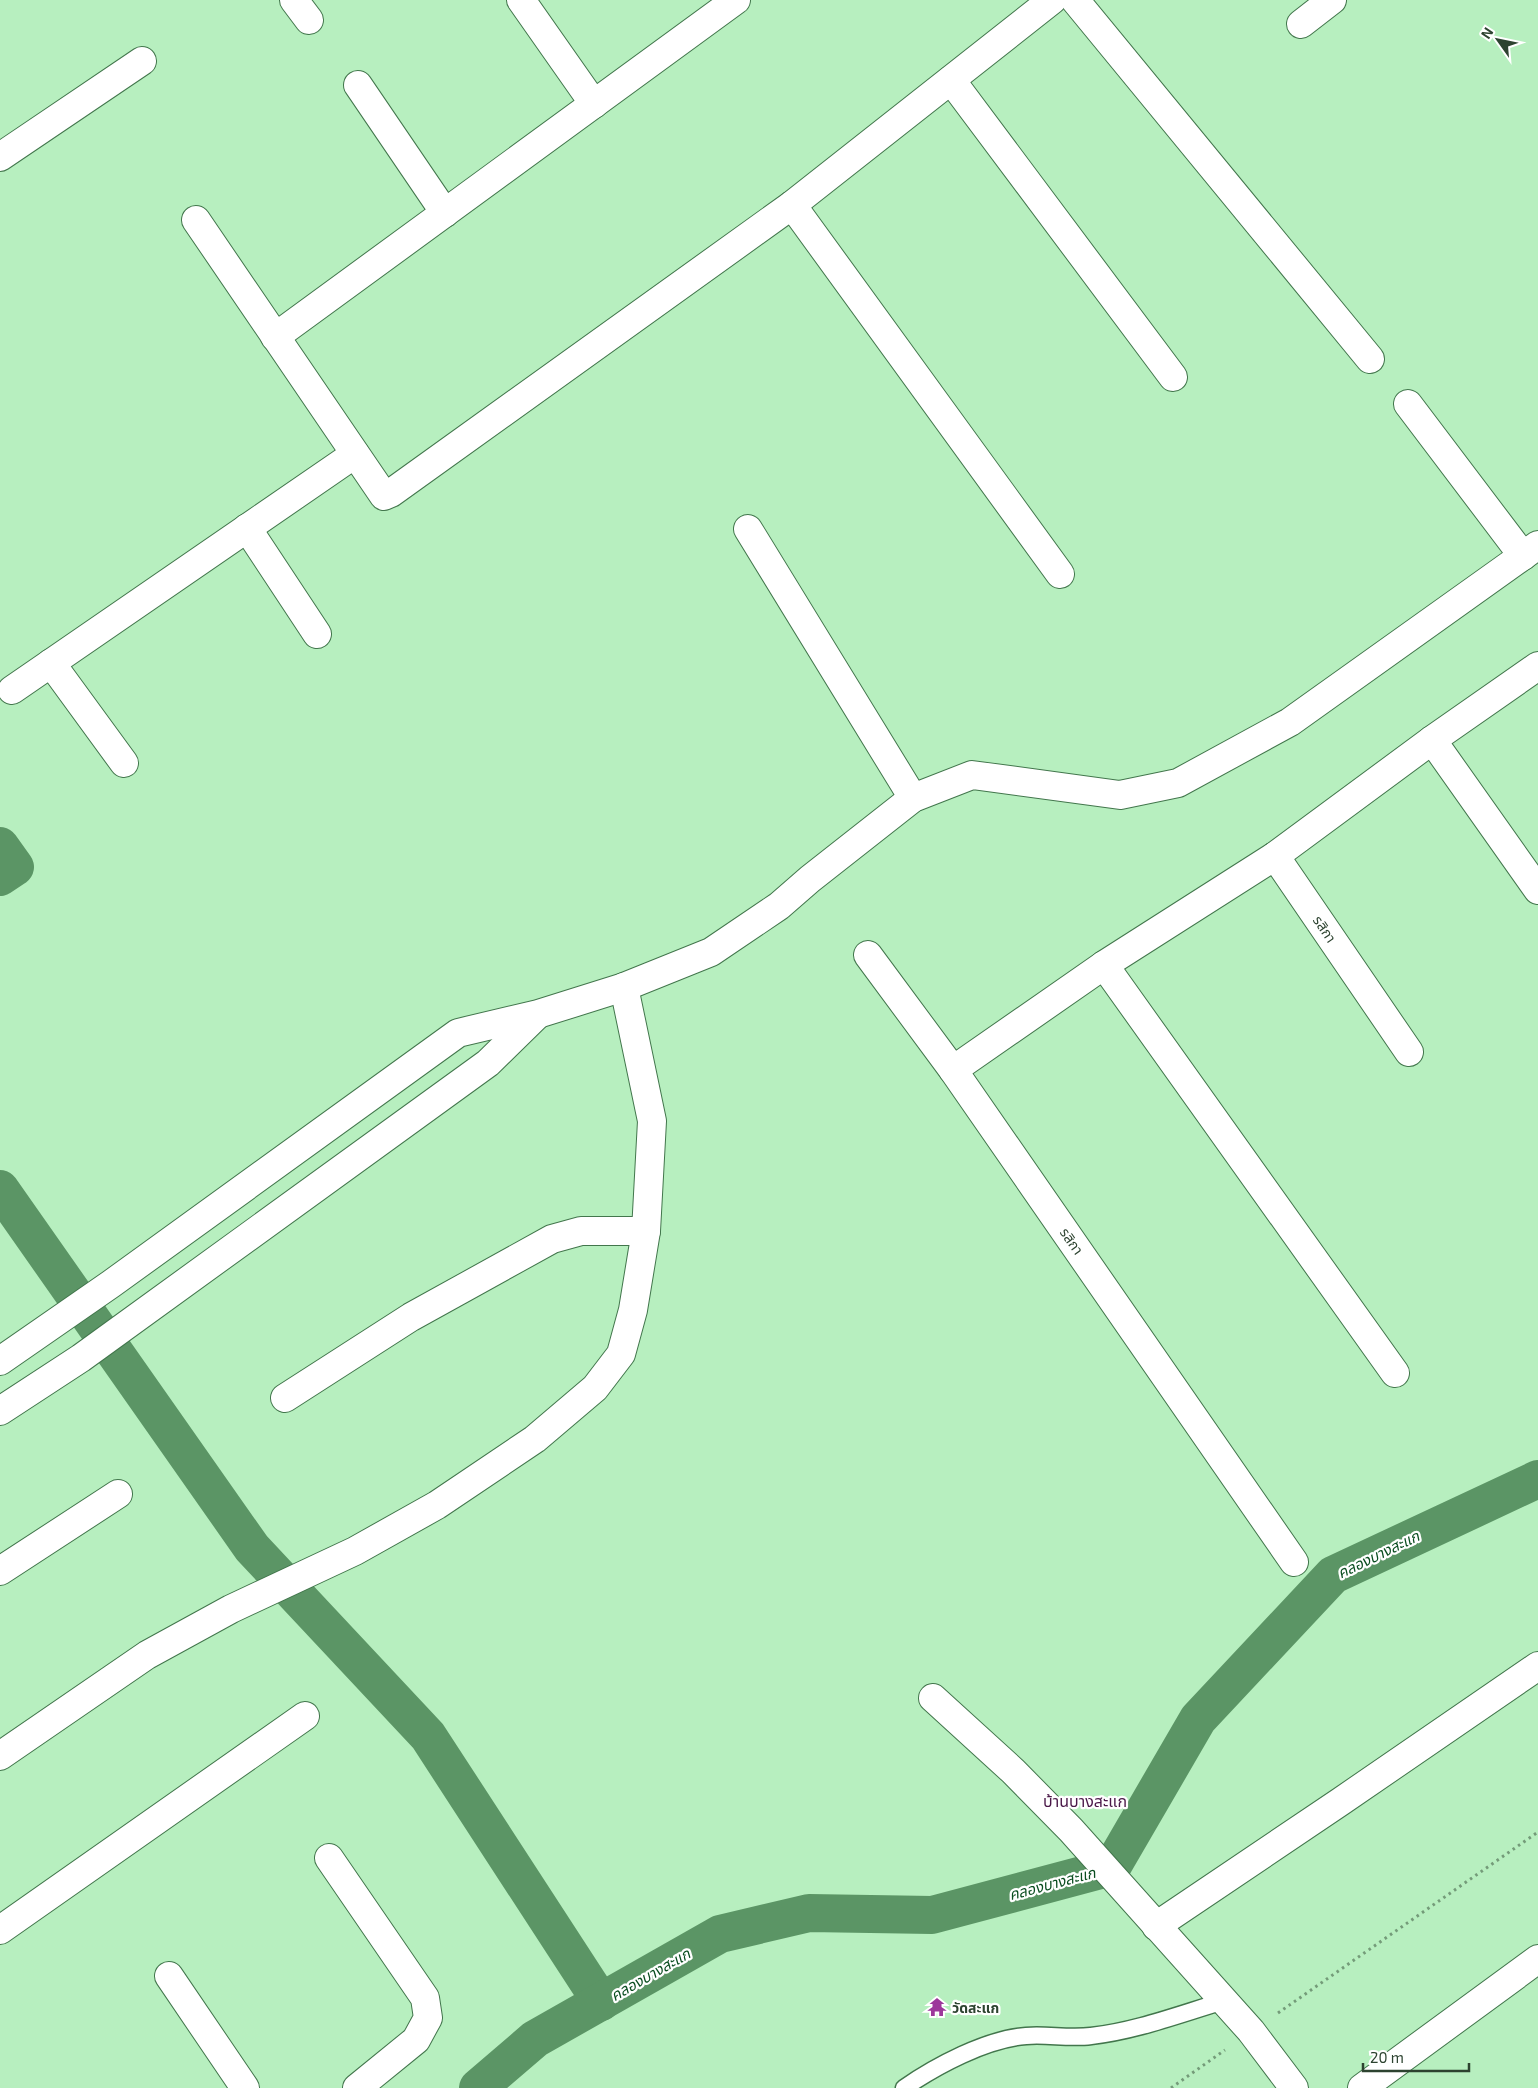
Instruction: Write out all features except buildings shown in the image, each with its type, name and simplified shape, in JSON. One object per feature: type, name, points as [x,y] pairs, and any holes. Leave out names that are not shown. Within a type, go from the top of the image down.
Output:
[{"type":"street","points":[[521,0],[594,104]]},
{"type":"street","points":[[275,337],[736,0]]},
{"type":"street","points":[[196,220],[384,496],[792,205],[1052,0]]},
{"type":"street","points":[[1075,0],[1370,358]]},
{"type":"street","points":[[1301,24],[1332,0]]},
{"type":"street","points":[[0,157],[142,61]]},
{"type":"street","points":[[951,80],[1173,377]]},
{"type":"street","points":[[358,85],[445,213]]},
{"type":"street","points":[[792,205],[1060,574]]},
{"type":"street","points":[[0,1361],[111,1284],[458,1033],[538,1014],[624,987],[712,952],[779,906],[810,879],[913,798],[972,774],[1120,795],[1178,784],[1290,722],[1531,550],[1408,404]]},
{"type":"street","points":[[12,690],[354,454]]},
{"type":"street","points":[[247,528],[317,634]]},
{"type":"street","points":[[748,529],[913,798]]},
{"type":"street","points":[[51,663],[124,763]]},
{"type":"street","points":[[954,1070],[1104,965],[1275,856],[1432,740],[1538,666]]},
{"type":"street","points":[[1432,740],[1538,890]]},
{"type":"street","name":"รสิกา","points":[[1275,856],[1409,1052]]},
{"type":"street","name":"รสิกา","points":[[868,955],[954,1070],[1294,1562]]},
{"type":"street","points":[[1104,965],[1395,1373]]},
{"type":"street","points":[[0,1756],[147,1655],[231,1608],[355,1551],[437,1505],[535,1439],[595,1388],[621,1354],[633,1310],[646,1231],[652,1121],[624,987]]},
{"type":"street","points":[[0,1411],[81,1358],[488,1063],[538,1014]]},
{"type":"street","points":[[285,1398],[411,1317],[552,1239],[581,1232],[646,1231]]},
{"type":"street","points":[[0,1571],[118,1494]]},
{"type":"street","points":[[1156,1926],[1538,1666]]},
{"type":"street","points":[[934,1698],[1013,1771],[1071,1830],[1251,2031],[1294,2088]]},
{"type":"street","points":[[0,1930],[305,1716]]},
{"type":"street","points":[[329,1858],[426,1998],[428,2018],[416,2040],[357,2088]]},
{"type":"street","points":[[1362,2088],[1538,1959]]},
{"type":"street","points":[[169,1976],[245,2088]]},
{"type":"lane","points":[[904,2088],[922,2076],[979,2047],[1026,2036],[1055,2038],[1090,2036],[1129,2030],[1224,2001]]},
{"type":"path","points":[[1171,2088],[1538,1832]]},
{"type":"waterway","points":[[0,846],[15,867],[0,877]]},
{"type":"waterway","points":[[0,1189],[252,1548],[428,1736],[601,2002]]},
{"type":"waterway","name":"คลองบางสะแก","points":[[478,2088],[535,2039],[720,1934],[809,1913],[932,1915],[1112,1867],[1198,1719],[1333,1575],[1538,1479]]},
{"type":"place","name":"วัดสะแก","points":[[937,2007]]},
{"type":"district","name":"บ้านบางสะแก","points":[[1085,1800]]}]
